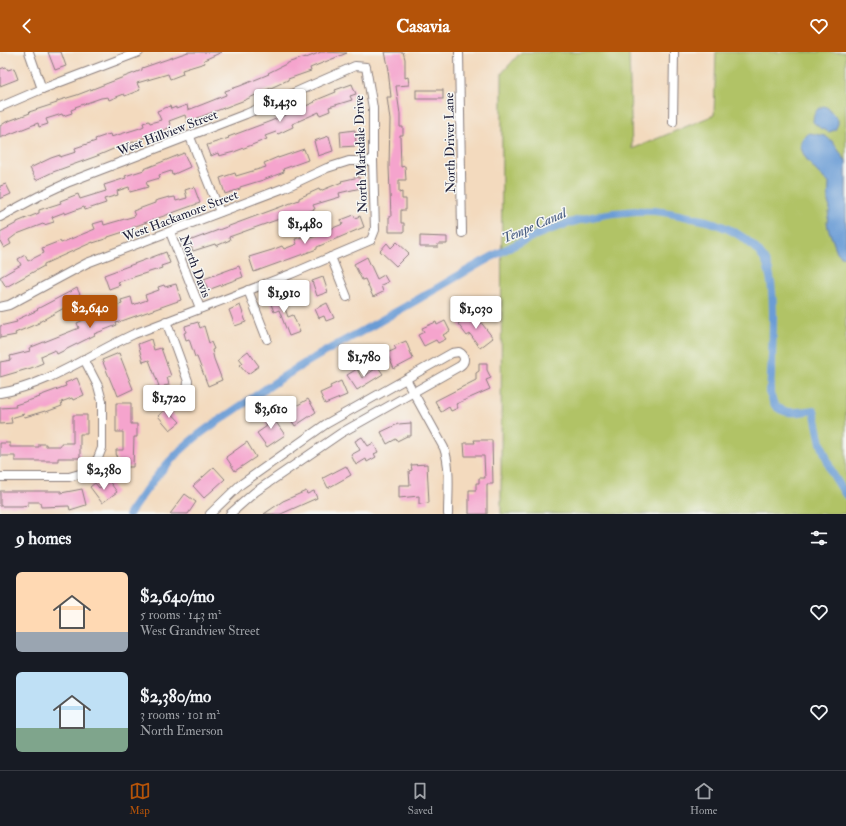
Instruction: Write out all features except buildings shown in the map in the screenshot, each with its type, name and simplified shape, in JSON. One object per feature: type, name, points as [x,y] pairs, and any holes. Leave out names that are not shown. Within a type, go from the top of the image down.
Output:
[{"type":"street","points":[[29,52],[42,89]]},
{"type":"street","points":[[0,107],[129,54],[139,52]]},
{"type":"street","points":[[673,122],[674,52]]},
{"type":"street","name":"North Driver Lane","points":[[460,53],[462,233]]},
{"type":"street","name":"West Hillview Street","points":[[0,217],[69,182],[190,137],[355,66],[366,67]]},
{"type":"street","name":"North Markdale Drive","points":[[331,257],[371,240],[375,230],[373,108],[366,67]]},
{"type":"street","points":[[190,137],[220,212]]},
{"type":"street","name":"West Hackamore Street","points":[[0,307],[9,305],[87,263],[284,188],[327,168],[349,161],[373,161]]},
{"type":"street","name":"North Davis","points":[[170,232],[200,308]]},
{"type":"street","points":[[0,393],[45,380],[120,340],[331,257],[347,297]]},
{"type":"street","points":[[248,290],[267,339]]},
{"type":"street","points":[[166,321],[188,381],[187,395]]},
{"type":"street","points":[[210,514],[240,485],[313,433],[340,416],[452,352],[459,352],[463,356],[463,364],[322,445],[255,492],[230,514]]},
{"type":"street","points":[[0,477],[69,477],[83,473],[93,466],[102,448],[102,401],[98,386],[84,359]]},
{"type":"street","points":[[406,379],[446,454],[448,514]]},
{"type":"green space","points":[[521,52],[629,52],[632,149],[714,115],[716,52],[846,52],[846,514],[501,514],[502,73]]},
{"type":"water","points":[[824,106],[828,108],[838,120],[835,130],[829,132],[820,128],[813,122],[816,112],[819,108]]},
{"type":"water","points":[[810,133],[825,136],[832,141],[846,161],[846,257],[841,256],[837,252],[828,228],[827,222],[830,208],[828,202],[829,183],[804,156],[801,143],[803,138]]},
{"type":"waterway","name":"Tempe Canal","points":[[129,514],[160,473],[186,445],[212,425],[284,376],[316,357],[473,267],[526,239],[583,219],[614,213],[644,211],[659,211],[713,223],[733,231],[742,237],[750,243],[764,259],[769,270],[773,304],[770,395],[774,404],[778,408],[787,412],[804,412],[814,410],[821,443],[832,473],[846,495]]}]
